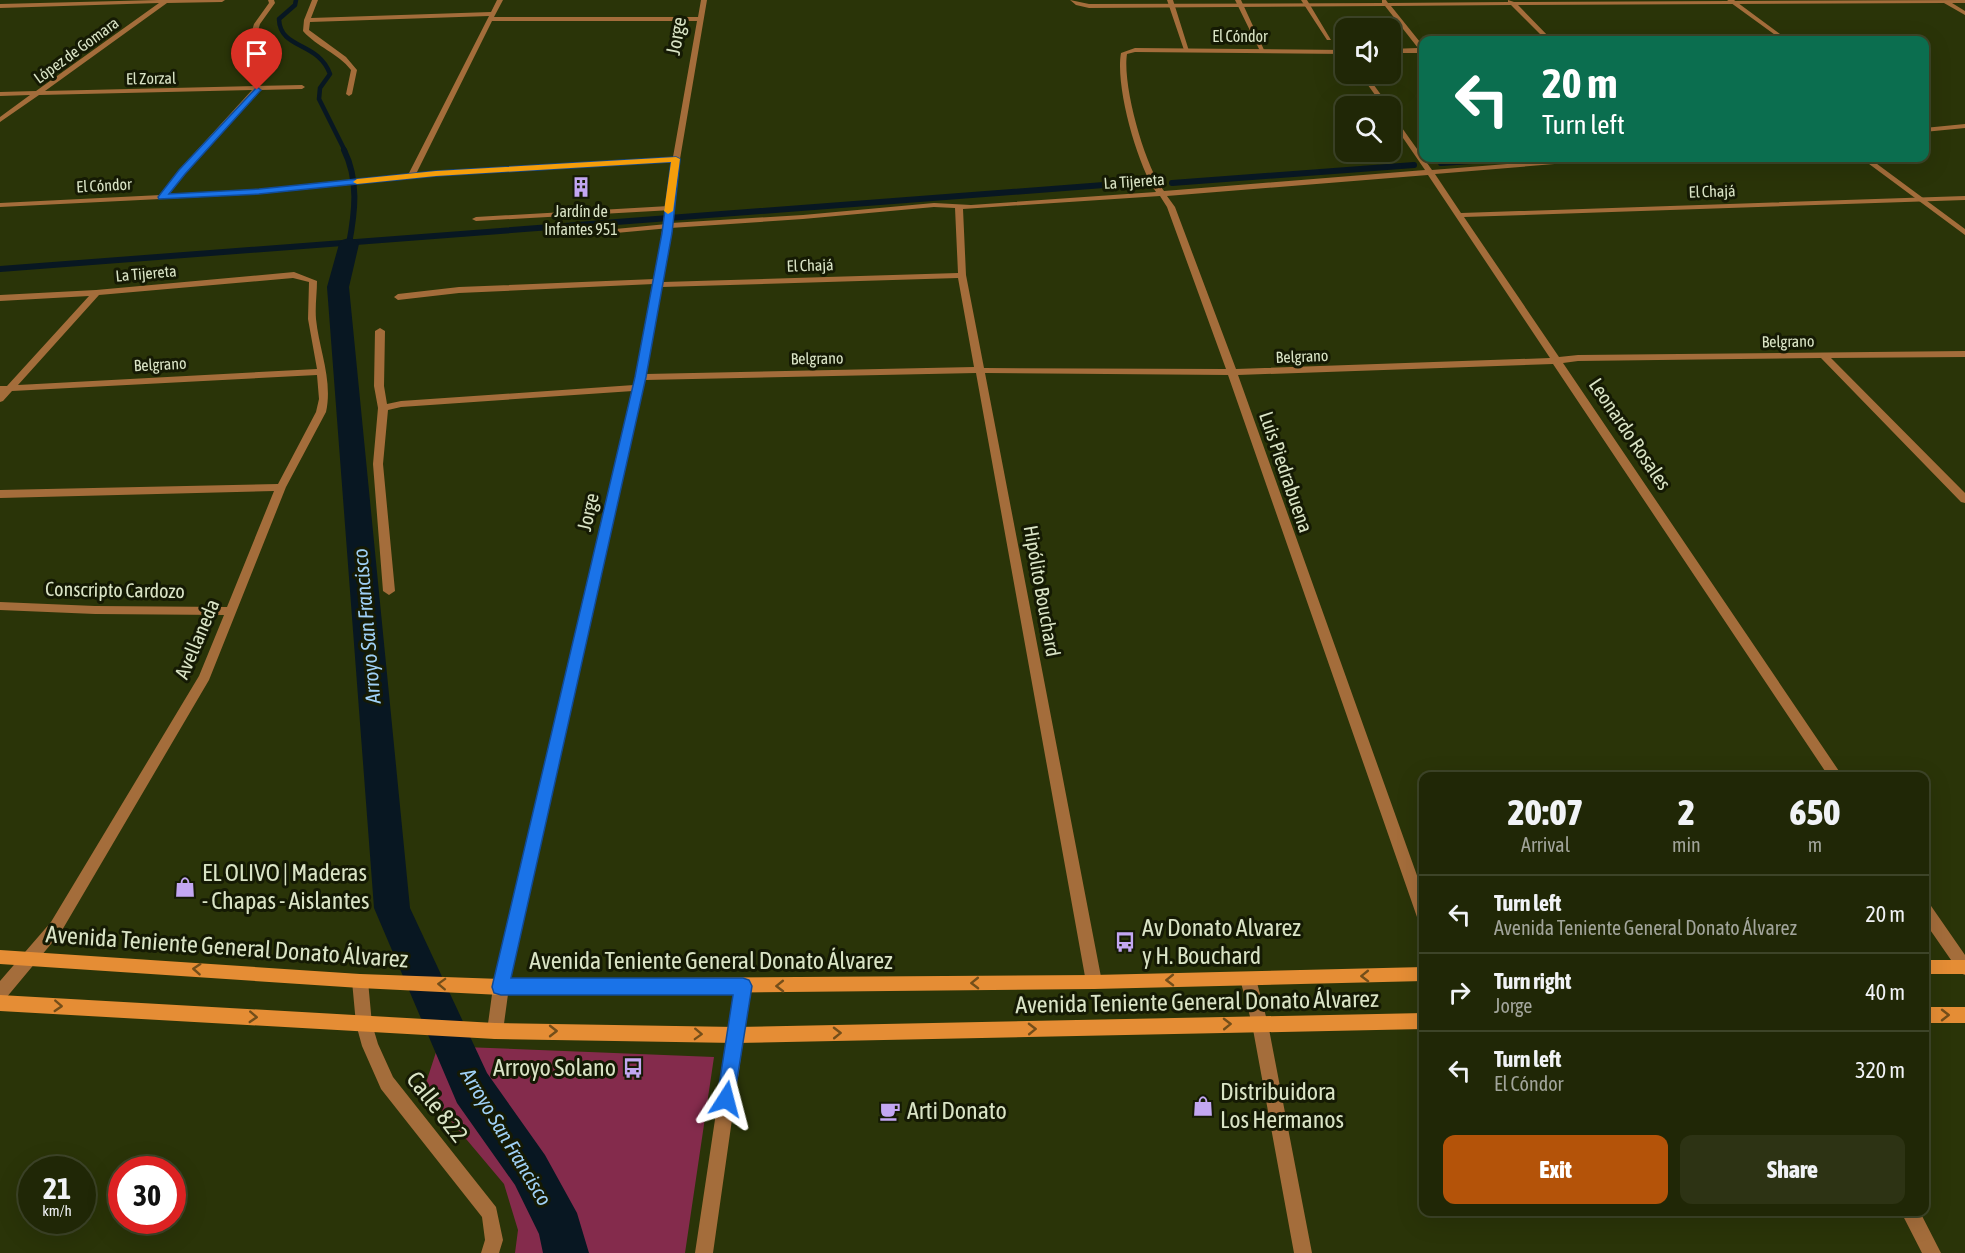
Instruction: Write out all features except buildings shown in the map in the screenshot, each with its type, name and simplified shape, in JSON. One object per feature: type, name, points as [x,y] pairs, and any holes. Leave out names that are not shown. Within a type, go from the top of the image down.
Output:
[{"type":"main road","name":"Avenida Teniente General Donato Álvarez","points":[[0,957],[360,981],[501,987],[1094,982],[1419,974]]},
{"type":"main road","points":[[1929,967],[1965,967]]},
{"type":"main road","name":"Avenida Teniente General Donato Álvarez","points":[[0,1003],[495,1031],[736,1035],[1419,1021]]},
{"type":"main road","points":[[1929,1015],[1965,1015]]},
{"type":"street","points":[[0,6],[222,0]]},
{"type":"street","points":[[271,0],[272,3],[257,24],[254,34],[274,51]]},
{"type":"street","points":[[315,0],[305,27],[309,34],[342,55],[354,70],[349,94]]},
{"type":"street","points":[[411,176],[500,0]]},
{"type":"street","name":"Jorge","points":[[495,1031],[501,987],[639,382],[658,283],[676,159],[704,0]]},
{"type":"street","name":"López de Gomara","points":[[0,120],[166,1]]},
{"type":"street","points":[[1073,1],[1089,6],[1171,3],[1965,1]]},
{"type":"street","points":[[1944,1],[1965,13]]},
{"type":"street","points":[[1512,2],[1545,36]]},
{"type":"street","points":[[1733,2],[1780,36]]},
{"type":"street","points":[[1171,3],[1187,50]]},
{"type":"street","points":[[1239,3],[1263,51]]},
{"type":"street","points":[[1305,3],[1329,39]]},
{"type":"street","points":[[1385,3],[1419,46]]},
{"type":"street","points":[[307,20],[491,16],[699,19]]},
{"type":"street","name":"El Cóndor","points":[[1135,50],[1335,52]]},
{"type":"street","name":"Luis Piedrabuena","points":[[1135,50],[1124,53],[1122,56],[1122,73],[1131,113],[1152,179],[1171,207],[1232,372],[1419,902]]},
{"type":"street","points":[[1401,51],[1419,51]]},
{"type":"street","name":"El Zorzal","points":[[0,94],[257,90],[302,87]]},
{"type":"street","points":[[162,197],[257,90]]},
{"type":"street","points":[[1929,130],[1965,126]]},
{"type":"street","name":"Leonardo Rosales","points":[[1401,129],[1419,155]]},
{"type":"street","name":"El Cóndor","points":[[0,205],[313,187],[411,176],[676,159]]},
{"type":"street","name":"Leonardo Rosales","points":[[1424,162],[1833,772]]},
{"type":"street","name":"La Tijereta","points":[[668,217],[934,205],[959,207],[1161,194],[1554,162]]},
{"type":"street","points":[[1870,162],[1965,233]]},
{"type":"street","name":"El Chajá","points":[[1460,215],[1965,198]]},
{"type":"street","name":"Hipólito Bouchard","points":[[959,207],[962,275],[982,371],[1094,982]]},
{"type":"street","points":[[476,219],[668,217]]},
{"type":"street","points":[[605,232],[668,217]]},
{"type":"street","name":"La Tijereta","points":[[0,298],[96,293],[294,275]]},
{"type":"street","name":"Avellaneda","points":[[0,993],[56,927],[205,677],[281,487],[321,412],[324,399],[322,372],[312,319],[313,281],[294,275]]},
{"type":"street","name":"El Chajá","points":[[398,297],[459,290],[962,275]]},
{"type":"street","points":[[0,399],[96,293]]},
{"type":"street","points":[[380,331],[379,386],[383,408],[378,455],[389,591]]},
{"type":"street","name":"Belgrano","points":[[383,408],[401,404],[639,382],[956,369],[1232,372],[1535,363],[1578,358],[1965,354]]},
{"type":"street","points":[[1823,355],[1965,499]]},
{"type":"street","name":"Belgrano","points":[[0,389],[322,372]]},
{"type":"street","points":[[0,494],[281,487]]},
{"type":"street","name":"Conscripto Cardozo","points":[[0,606],[85,610],[230,611]]},
{"type":"street","points":[[1929,915],[1965,967]]},
{"type":"street","points":[[1248,979],[1260,1024],[1304,1253]]},
{"type":"street","name":"Calle 822","points":[[360,981],[364,1024],[370,1046],[387,1083],[490,1213],[494,1240],[490,1253]]},
{"type":"street","points":[[704,1253],[743,986]]},
{"type":"street","points":[[1912,1216],[1932,1253]]},
{"type":"shaded area","points":[[438,1046],[714,1057],[685,1253],[515,1253],[518,1230],[504,1184],[424,1089]]},
{"type":"waterway","name":"Arroyo San Francisco","points":[[296,0],[295,5],[279,19],[281,29],[292,41],[317,56],[330,74],[320,88],[319,99],[345,151]]},
{"type":"waterway","name":"Arroyo San Francisco","points":[[344,150],[354,184],[354,208],[349,242]]},
{"type":"waterway","points":[[1441,163],[1457,162]]},
{"type":"waterway","points":[[1172,183],[1414,165]]},
{"type":"waterway","points":[[349,242],[1130,183]]},
{"type":"waterway","points":[[0,269],[349,242]]},
{"type":"waterway","name":"Arroyo San Francisco","points":[[349,244],[338,287],[392,908],[472,1088],[530,1170],[561,1229],[566,1253]]},
{"type":"slow traffic","points":[[357,182],[436,174],[676,159],[668,211]]},
{"type":"place","name":"Jardín de Infantes 951","points":[[581,187]]},
{"type":"place","name":"EL OLIVO | Maderas - Chapas - Aislantes","points":[[185,887]]},
{"type":"place","name":"Av Donato Alvarez y H. Bouchard","points":[[1125,942]]},
{"type":"place","name":"Arroyo Solano","points":[[633,1068]]},
{"type":"place","name":"Distribuidora Los Hermanos","points":[[1203,1106]]},
{"type":"place","name":"Arti Donato","points":[[890,1111]]},
{"type":"route","points":[[257,90],[162,197],[259,192],[436,174],[676,159],[667,233],[640,377],[501,987],[743,986],[726,1099]]}]
